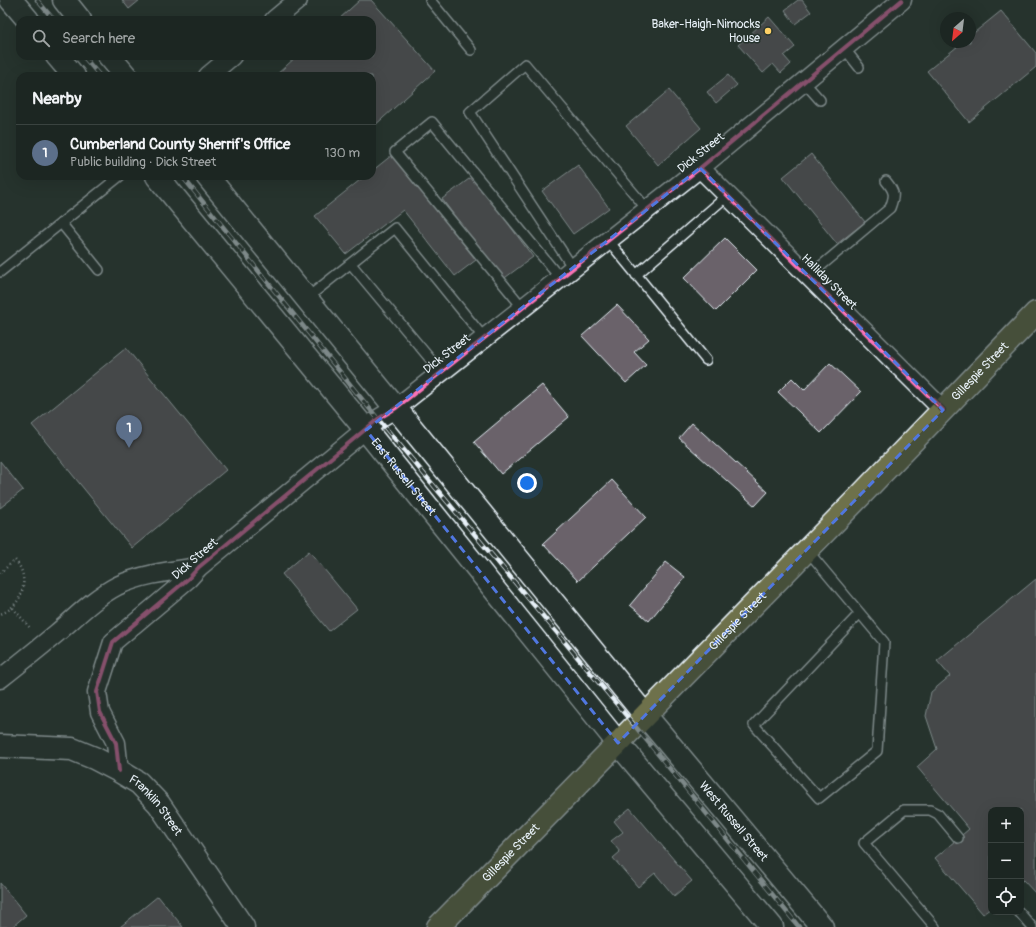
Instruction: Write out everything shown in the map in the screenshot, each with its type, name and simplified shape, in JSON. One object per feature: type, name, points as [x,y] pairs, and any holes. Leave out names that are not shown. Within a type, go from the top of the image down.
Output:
[{"type":"main road","points":[[11,0],[25,16]]},
{"type":"main road","points":[[64,0],[77,16]]},
{"type":"main road","points":[[60,60],[71,72]]},
{"type":"main road","points":[[112,60],[123,72]]},
{"type":"main road","name":"East Russell Street","points":[[160,180],[366,430],[618,743]]},
{"type":"main road","points":[[210,180],[645,716]]},
{"type":"main road","name":"Gillespie Street","points":[[438,927],[807,550],[1036,313]]},
{"type":"main road","name":"West Russell Street","points":[[645,716],[822,927]]},
{"type":"main road","points":[[618,743],[772,927]]},
{"type":"main road","name":"Franklin Street","points":[[0,746],[72,749],[119,770],[138,783],[159,804],[244,927]]},
{"type":"street","points":[[279,16],[298,0]]},
{"type":"street","name":"Dick Street","points":[[119,770],[116,743],[100,712],[96,692],[113,642],[189,578],[199,567],[378,419],[396,408],[700,168],[902,0]]},
{"type":"street","points":[[213,72],[227,60]]},
{"type":"street","name":"Halliday Street","points":[[700,168],[943,410]]},
{"type":"street","points":[[0,679],[44,644],[93,601],[116,587],[134,579],[146,576],[199,567]]},
{"type":"lane","points":[[430,0],[471,50]]},
{"type":"lane","points":[[844,48],[859,67]]},
{"type":"lane","points":[[566,273],[470,112],[525,64],[647,210]]},
{"type":"lane","points":[[804,82],[820,100]]},
{"type":"lane","points":[[523,308],[395,152],[432,122],[566,273]]},
{"type":"lane","points":[[0,272],[115,180]]},
{"type":"lane","points":[[809,276],[890,208],[894,198],[893,189],[886,181]]},
{"type":"lane","points":[[636,275],[728,195]]},
{"type":"lane","points":[[62,223],[99,270]]},
{"type":"lane","points":[[307,298],[395,228],[484,338]]},
{"type":"lane","points":[[608,240],[706,360]]},
{"type":"lane","points":[[351,264],[441,372]]},
{"type":"lane","points":[[807,550],[860,613],[884,642],[877,751],[819,798],[754,725],[860,613]]},
{"type":"lane","points":[[935,927],[864,843],[904,810],[930,810],[938,814],[958,838]]},
{"type":"lane","points":[[1022,915],[1031,926]]},
{"type":"path","points":[[0,573],[15,560],[21,566],[24,578],[23,589],[19,600],[13,607],[0,614]]},
{"type":"path","points":[[13,607],[31,629]]},
{"type":"highlighted area","points":[[700,168],[943,410],[618,743],[366,430]]},
{"type":"building","points":[[122,0],[140,0],[129,9]]},
{"type":"building","points":[[360,0],[371,0],[435,71],[376,124],[376,72],[279,72],[293,60],[376,60],[376,16],[342,16]]},
{"type":"building","points":[[798,0],[802,0],[811,12],[795,24],[785,10]]},
{"type":"building","points":[[1001,11],[1036,53],[1036,67],[969,122],[927,71],[956,48],[976,48],[976,31]]},
{"type":"building","name":"Baker-Haigh-Nimocks House","points":[[769,17],[795,47],[784,56],[791,64],[781,73],[773,64],[763,73],[738,45]]},
{"type":"building","points":[[728,75],[737,85],[716,103],[707,92]]},
{"type":"building","points":[[669,90],[701,128],[658,165],[626,126]]},
{"type":"building","points":[[811,154],[865,222],[837,244],[783,177]]},
{"type":"building","points":[[392,155],[476,260],[455,276],[403,210],[346,254],[315,216],[360,180],[376,180],[376,168]]},
{"type":"building","points":[[578,165],[609,208],[573,234],[542,191]]},
{"type":"building","points":[[473,176],[533,257],[502,280],[442,199]]},
{"type":"building","points":[[725,238],[757,270],[716,311],[684,278]]},
{"type":"building","points":[[617,305],[649,339],[634,352],[646,365],[626,383],[582,336]]},
{"type":"building","points":[[126,348],[226,470],[132,548],[32,425]]},
{"type":"building","points":[[830,363],[861,392],[821,433],[778,392],[792,378],[804,390]]},
{"type":"building","points":[[542,385],[569,417],[501,474],[474,442]]},
{"type":"building","points":[[692,423],[768,492],[755,506],[679,438]]},
{"type":"building","points":[[0,461],[23,490],[0,508]]},
{"type":"building","points":[[612,480],[646,517],[578,581],[543,544]]},
{"type":"building","points":[[309,551],[357,609],[329,631],[282,574]]},
{"type":"building","points":[[666,562],[685,577],[649,621],[630,605]]},
{"type":"building","points":[[1036,579],[1036,894],[1024,881],[1024,807],[988,807],[988,910],[983,914],[935,858],[969,829],[917,767],[937,749],[926,716],[931,692],[950,676],[937,661]]},
{"type":"building","points":[[630,808],[692,881],[674,896],[655,873],[638,887],[613,858],[620,852],[611,841],[623,832],[614,821]]},
{"type":"building","points":[[0,883],[26,915],[12,927],[0,927]]},
{"type":"building","points":[[158,896],[183,927],[120,927]]},
{"type":"railway","points":[[37,0],[51,16]]},
{"type":"railway","points":[[86,60],[97,72]]},
{"type":"railway","points":[[185,180],[378,419],[635,726],[799,927]]},
{"type":"cycle path","points":[[119,771],[116,743],[100,712],[97,692],[113,642],[189,578],[199,567],[378,419],[396,408],[700,168],[902,0]]},
{"type":"cycle path","points":[[700,168],[943,410]]},
{"type":"place","name":"Baker-Haigh-Nimocks House","points":[[768,31]]},
{"type":"place","name":"Cumberland County Sherrif's Office","points":[[129,448]]}]
